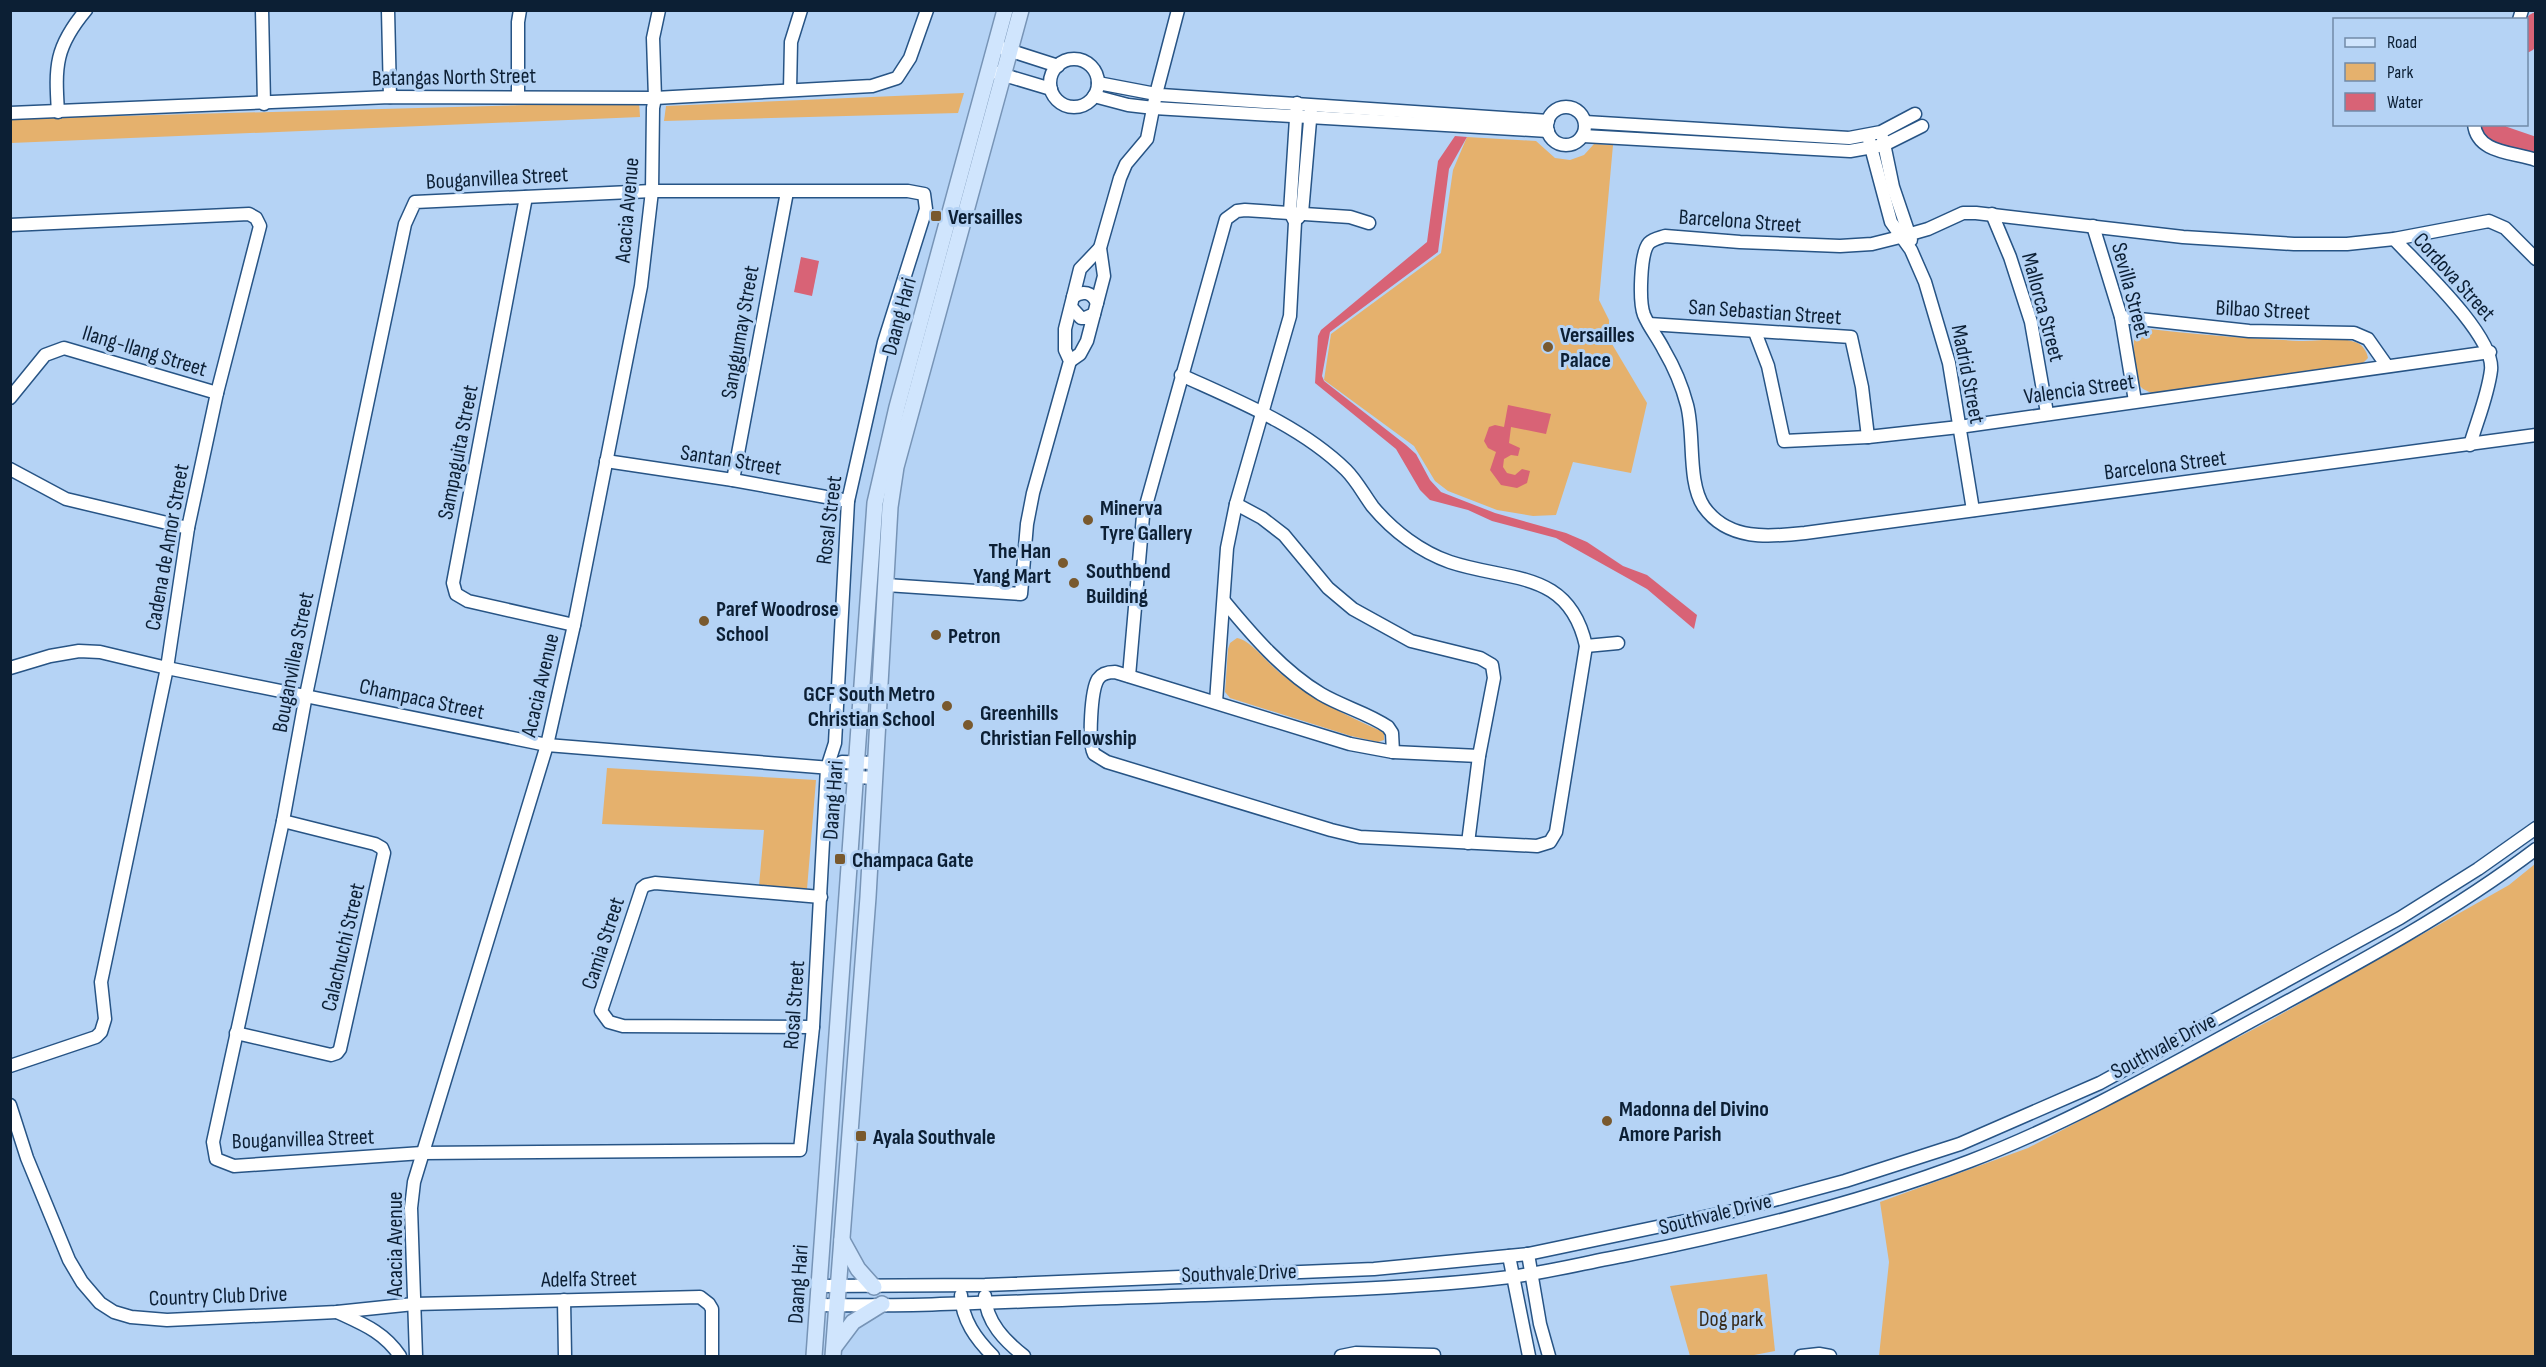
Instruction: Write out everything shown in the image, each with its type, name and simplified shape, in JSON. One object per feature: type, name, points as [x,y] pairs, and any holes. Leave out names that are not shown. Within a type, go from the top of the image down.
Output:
[{"type":"main road","name":"Daang Hari","points":[[1002,49],[1005,10]]},
{"type":"main road","name":"Daang Hari","points":[[814,1356],[820,1286],[849,769],[875,503],[897,407],[1002,49],[1021,10]]},
{"type":"main road","name":"Daang Hari","points":[[833,1353],[868,897],[890,507],[896,467],[995,73]]},
{"type":"main road","points":[[841,1237],[851,1259],[874,1287]]},
{"type":"main road","points":[[833,1353],[845,1330],[853,1322],[882,1304]]},
{"type":"street","points":[[58,112],[56,79],[60,49],[71,28],[86,10]]},
{"type":"street","points":[[262,10],[264,104]]},
{"type":"street","points":[[388,10],[390,97]]},
{"type":"street","points":[[518,96],[520,10]]},
{"type":"street","name":"Acacia Avenue","points":[[416,1356],[411,1208],[414,1182],[517,850],[547,745],[574,625],[641,286],[652,191],[655,98],[653,38],[659,10]]},
{"type":"street","points":[[790,90],[791,42],[801,10]]},
{"type":"street","name":"Batangas North Street","points":[[10,113],[390,97],[655,98],[872,86],[897,78],[910,58],[927,10]]},
{"type":"street","points":[[886,585],[1021,594],[1033,493],[1070,361],[1080,354],[1087,341],[1104,276],[1100,248],[1120,178],[1126,164],[1148,139],[1156,94],[1178,10]]},
{"type":"street","points":[[1002,49],[1058,66]]},
{"type":"street","points":[[1072,59],[1087,63],[1097,75],[1098,82],[1094,96],[1082,106],[1066,106],[1059,102],[1051,89],[1051,76],[1058,66],[1072,59]]},
{"type":"street","points":[[995,73],[1051,89]]},
{"type":"street","points":[[1098,82],[1156,94],[1297,109],[1548,126]]},
{"type":"street","points":[[1094,96],[1128,105],[1154,108],[1297,109]]},
{"type":"street","points":[[1567,107],[1576,110],[1585,122],[1583,136],[1578,141],[1564,145],[1551,138],[1548,126],[1552,113],[1559,109],[1567,107]]},
{"type":"street","points":[[1216,702],[1227,548],[1236,504],[1290,316],[1296,216],[1297,109]]},
{"type":"street","points":[[1296,216],[1311,110]]},
{"type":"street","points":[[1585,122],[1832,137],[1868,136],[1881,132],[1915,114]]},
{"type":"street","points":[[1583,136],[1821,150],[1871,149],[1922,126]]},
{"type":"street","points":[[2474,126],[2475,132],[2487,147],[2535,160]]},
{"type":"street","name":"Madrid Street","points":[[1881,132],[1905,236],[1928,292],[1949,363],[1973,510]]},
{"type":"street","name":"Madrid Street","points":[[1868,136],[1891,222],[1905,236]]},
{"type":"street","name":"Rosal Street","points":[[422,1153],[800,1150],[813,1027],[829,768],[835,743],[848,501],[884,342],[926,209],[924,194],[908,191],[652,191]]},
{"type":"street","name":"Bouganvillea Street","points":[[422,1153],[234,1166],[216,1159],[213,1142],[283,821],[306,695],[405,224],[415,202],[652,191]]},
{"type":"street","name":"Sanggumay Street","points":[[734,480],[787,192]]},
{"type":"street","name":"Sampaguita Street","points":[[526,197],[453,583],[456,594],[468,601],[574,625]]},
{"type":"street","points":[[1129,675],[1143,516],[1226,219],[1237,211],[1245,210],[1296,216],[1350,217],[1369,223]]},
{"type":"street","name":"Barcelona Street","points":[[2535,260],[2505,228],[2489,221],[2394,239],[2347,244],[2294,244],[2182,237],[1992,214],[1963,213],[1905,236],[1872,244],[1840,246],[1665,236],[1648,244],[1644,252],[1640,298],[1648,324],[1674,369],[1687,404],[1698,493],[1705,508],[1720,522],[1736,531],[1754,536],[1775,536],[2535,435]]},
{"type":"street","name":"Cadena de Amor Street","points":[[10,225],[249,214],[256,218],[260,226],[217,393],[188,528],[167,668],[101,982],[104,1026],[96,1037],[10,1066]]},
{"type":"street","name":"Mallorca Street","points":[[1992,214],[2010,257],[2031,322],[2047,413]]},
{"type":"street","name":"Sevilla Street","points":[[2093,226],[2121,317],[2134,401]]},
{"type":"street","name":"Cordova Street","points":[[2394,239],[2445,293],[2482,338],[2490,352],[2492,369],[2470,445]]},
{"type":"street","points":[[1070,361],[1065,350],[1065,329],[1080,269],[1100,248]]},
{"type":"street","points":[[1072,302],[1077,294],[1087,293],[1096,308]]},
{"type":"street","points":[[1072,302],[1081,318],[1086,318],[1096,308]]},
{"type":"street","name":"Bilbao Street","points":[[2121,317],[2249,331],[2355,333],[2368,339],[2387,366]]},
{"type":"street","name":"San Sebastian Street","points":[[1648,324],[1755,333],[1851,337],[1862,387],[1868,437]]},
{"type":"street","name":"Valencia Street","points":[[1755,333],[1768,366],[1784,441],[1868,437],[1959,427],[2490,352]]},
{"type":"street","name":"Ilang-Ilang Street","points":[[10,398],[45,355],[64,348],[217,393]]},
{"type":"street","points":[[1181,375],[1262,413],[1311,443],[1347,471],[1390,526],[1422,549],[1450,562],[1537,583],[1555,591],[1570,607],[1582,626],[1586,646],[1554,838],[1550,842],[1537,846],[1390,840],[1331,830],[1099,759],[1090,748],[1095,689],[1098,678],[1106,672],[1129,675],[1350,744],[1393,752],[1479,756]]},
{"type":"street","name":"Santan Street","points":[[606,461],[734,480],[848,501]]},
{"type":"street","points":[[10,469],[66,499],[188,528]]},
{"type":"street","points":[[1236,504],[1262,518],[1284,534],[1328,588],[1353,609],[1411,640],[1480,658],[1492,665],[1494,678],[1479,756],[1468,843]]},
{"type":"street","points":[[1224,601],[1249,631],[1305,683],[1340,704],[1388,727],[1392,733],[1393,752]]},
{"type":"street","points":[[1586,646],[1618,643]]},
{"type":"street","name":"Champaca Street","points":[[10,668],[50,656],[79,651],[100,652],[167,668],[547,745],[829,768]]},
{"type":"street","points":[[829,768],[875,771]]},
{"type":"street","name":"Calachuchi Street","points":[[236,1033],[330,1055],[337,1053],[340,1049],[384,853],[382,848],[375,844],[283,821]]},
{"type":"street","name":"Southvale Drive","points":[[820,1286],[985,1285],[1374,1269],[1528,1254],[1671,1226],[1792,1195],[1960,1144],[2022,1119],[2100,1083],[2342,951],[2478,870],[2535,828]]},
{"type":"street","name":"Southvale Drive","points":[[818,1305],[986,1302],[1374,1289],[1531,1274],[1677,1245],[1808,1212],[1905,1183],[1968,1161],[2030,1136],[2109,1098],[2332,978],[2410,932],[2535,849]]},
{"type":"street","name":"Camia Street","points":[[813,1027],[623,1026],[609,1022],[602,1011],[642,888],[646,885],[655,883],[821,897]]},
{"type":"street","name":"Country Club Drive","points":[[10,1105],[27,1158],[69,1260],[82,1282],[100,1303],[114,1312],[147,1320],[337,1312],[414,1304]]},
{"type":"street","points":[[1528,1254],[1549,1356]]},
{"type":"street","points":[[1509,1256],[1529,1356]]},
{"type":"street","points":[[961,1285],[962,1302],[968,1323],[974,1334],[993,1356]]},
{"type":"street","points":[[985,1285],[988,1313],[999,1332],[1023,1356]]},
{"type":"street","name":"Adelfa Street","points":[[414,1304],[700,1297],[710,1304],[712,1309],[712,1356]]},
{"type":"street","points":[[564,1300],[565,1356]]},
{"type":"street","points":[[337,1312],[390,1341],[400,1356]]},
{"type":"street","points":[[1341,1356],[1356,1353],[1434,1355]]},
{"type":"street","points":[[1801,1356],[1819,1354],[1830,1356]]},
{"type":"green space","points":[[964,93],[958,113],[664,121],[666,106]]},
{"type":"green space","points":[[639,102],[640,117],[11,143],[10,119]]},
{"type":"green space","points":[[1467,137],[1536,141],[1555,158],[1570,160],[1584,155],[1594,144],[1613,145],[1599,300],[1609,320],[1609,339],[1647,403],[1631,473],[1573,462],[1556,515],[1533,516],[1497,510],[1448,491],[1435,481],[1414,446],[1324,380],[1331,334],[1441,253],[1453,170]]},
{"type":"green space","points":[[2142,328],[2279,340],[2348,340],[2362,346],[2368,358],[2363,363],[2152,393],[2140,386],[2135,368],[2134,339],[2135,334]]},
{"type":"green space","points":[[1237,638],[1248,643],[1280,673],[1316,698],[1384,733],[1384,740],[1378,742],[1351,736],[1230,698],[1225,692],[1228,649],[1230,643]]},
{"type":"green space","points":[[607,768],[816,780],[807,889],[759,886],[764,830],[602,824]]},
{"type":"green space","points":[[2535,864],[2535,1356],[1879,1356],[1889,1262],[1880,1202],[2028,1148],[2271,1020],[2509,885]]},
{"type":"green space","name":"Dog park","points":[[1767,1274],[1775,1351],[1749,1356],[1690,1356],[1670,1286]]},
{"type":"water","points":[[1455,136],[1467,137],[1449,169],[1438,252],[1330,332],[1322,376],[1324,381],[1416,454],[1430,480],[1441,492],[1495,513],[1566,533],[1587,542],[1623,566],[1647,575],[1697,615],[1694,629],[1647,589],[1556,538],[1492,521],[1468,510],[1430,500],[1420,490],[1396,449],[1315,383],[1318,336],[1321,330],[1427,242],[1438,161]]},
{"type":"water","points":[[801,257],[819,261],[812,296],[794,292]]},
{"type":"water","points":[[1508,405],[1551,414],[1546,434],[1511,427],[1509,443],[1520,448],[1518,456],[1511,455],[1504,459],[1503,467],[1507,473],[1515,475],[1522,469],[1530,471],[1527,483],[1517,488],[1501,485],[1490,470],[1496,452],[1488,448],[1484,441],[1489,427],[1495,425],[1504,427]]},
{"type":"waterway","points":[[2528,38],[2536,23]]},
{"type":"waterway","points":[[2490,126],[2501,136],[2536,148]]},
{"type":"place","name":"Versailles","points":[[936,216]]},
{"type":"place","name":"Versailles Palace","points":[[1548,347]]},
{"type":"place","name":"Minerva Tyre Gallery","points":[[1088,520]]},
{"type":"place","name":"The Han Yang Mart","points":[[1063,563]]},
{"type":"place","name":"Southbend Building","points":[[1074,583]]},
{"type":"place","name":"Paref Woodrose School","points":[[704,621]]},
{"type":"place","name":"Petron","points":[[936,635]]},
{"type":"place","name":"GCF South Metro Christian School","points":[[947,706]]},
{"type":"place","name":"Greenhills Christian Fellowship","points":[[968,725]]},
{"type":"place","name":"Champaca Gate","points":[[840,859]]},
{"type":"place","name":"Madonna del Divino Amore Parish","points":[[1607,1121]]},
{"type":"place","name":"Ayala Southvale","points":[[861,1136]]}]
